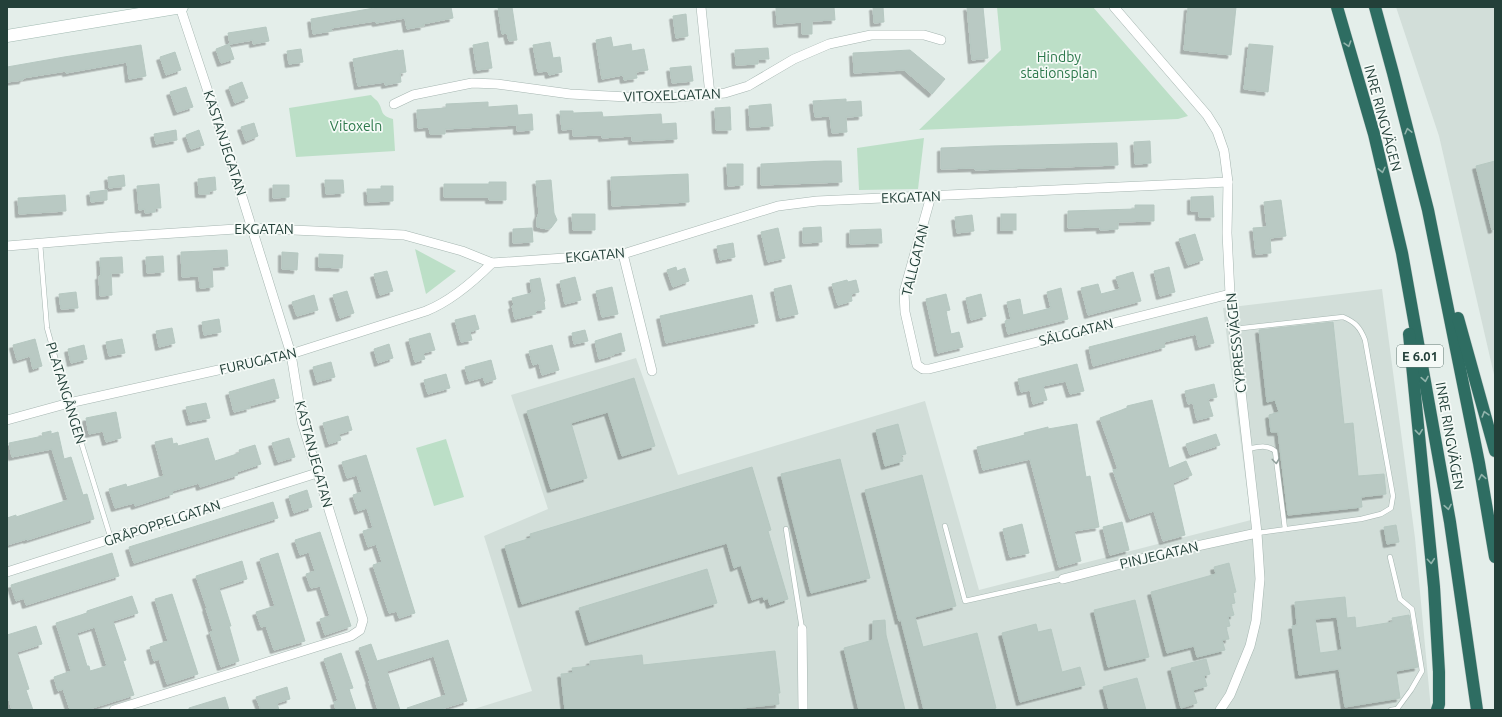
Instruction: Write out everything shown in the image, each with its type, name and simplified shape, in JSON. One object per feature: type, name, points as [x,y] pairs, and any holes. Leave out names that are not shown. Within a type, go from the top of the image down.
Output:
[{"type":"highway","name":"INRE RINGVÄGEN","points":[[1336,7],[1372,127],[1402,253],[1450,522],[1477,710]]},
{"type":"highway","name":"INRE RINGVÄGEN","points":[[1375,7],[1394,73],[1428,210],[1479,462],[1495,557]]},
{"type":"highway","points":[[1428,210],[1495,451]]},
{"type":"highway","points":[[1402,253],[1434,587],[1439,672],[1439,704],[1437,710]]},
{"type":"street","points":[[7,36],[181,7]]},
{"type":"street","name":"KASTANJEGATAN","points":[[114,710],[351,636],[360,630],[363,620],[302,422],[291,354],[181,7]]},
{"type":"street","points":[[701,7],[710,95]]},
{"type":"street","name":"CYPRESSVÄGEN","points":[[1114,7],[1207,115],[1217,132],[1224,151],[1228,182],[1227,233],[1230,294],[1257,533],[1260,579],[1256,621],[1250,646],[1230,695],[1220,710]]},
{"type":"street","name":"VITOXELGATAN","points":[[394,104],[413,95],[472,83],[497,84],[570,94],[628,97],[667,98],[725,94],[748,86],[794,59],[829,44],[871,36],[924,35],[941,40]]},
{"type":"street","name":"EKGATAN","points":[[7,246],[131,235],[251,228],[404,235],[462,251],[492,263],[623,254],[778,206],[817,201],[1228,182]]},
{"type":"street","name":"TALLGATAN","points":[[923,369],[917,365],[905,312],[904,292],[931,196]]},
{"type":"street","points":[[623,254],[652,371]]},
{"type":"street","name":"FURUGATAN","points":[[7,420],[69,403],[291,354],[433,308],[467,286],[492,263]]},
{"type":"street","name":"SÄLGGATAN","points":[[923,369],[929,369],[1230,294]]},
{"type":"street","name":"GRÅPOPPELGATAN","points":[[7,572],[317,473]]},
{"type":"street","name":"PINJEGATAN","points":[[1063,579],[1160,554],[1257,533]]},
{"type":"street","points":[[802,629],[803,710]]},
{"type":"lane","name":"PLATANGÅNGEN","points":[[40,244],[47,328],[110,539]]},
{"type":"lane","points":[[1234,329],[1343,316],[1354,321],[1361,329],[1365,340],[1393,496],[1391,508],[1381,514],[1361,519],[1257,533]]},
{"type":"lane","points":[[1248,449],[1266,446],[1275,451],[1285,529]]},
{"type":"lane","points":[[945,526],[965,601],[1063,579]]},
{"type":"lane","points":[[786,529],[802,629]]},
{"type":"lane","points":[[1390,557],[1400,599],[1412,609],[1422,671],[1411,690],[1397,709],[1391,710]]},
{"type":"shaded area","points":[[1396,7],[1495,7],[1495,379],[1439,136]]},
{"type":"shaded area","points":[[1382,289],[1415,538],[1431,710],[471,710],[532,691],[484,536],[548,509],[511,395],[636,358],[678,475],[925,401],[979,590],[1251,520],[1223,308]]},
{"type":"green space","name":"Hindby stationsplan","points":[[997,7],[1093,7],[1188,116],[1178,119],[919,130],[1001,50]]},
{"type":"green space","name":"Vitoxeln","points":[[371,95],[378,102],[384,114],[393,119],[395,151],[296,157],[289,108]]},
{"type":"green space","points":[[924,138],[918,189],[859,190],[857,148]]},
{"type":"green space","points":[[415,249],[456,271],[426,294]]},
{"type":"green space","points":[[446,439],[464,497],[434,506],[416,448]]},
{"type":"building","points":[[380,7],[451,7],[453,18],[407,29],[405,18],[376,23],[375,21],[331,28],[332,31],[313,34],[311,19]]},
{"type":"building","points":[[498,7],[512,7],[517,40],[509,41],[507,33],[502,34]]},
{"type":"building","points":[[834,7],[835,20],[812,21],[812,34],[802,34],[802,22],[777,24],[776,8]]},
{"type":"building","points":[[873,7],[883,7],[884,22],[874,23]]},
{"type":"building","points":[[967,7],[983,7],[988,58],[972,60]]},
{"type":"building","points":[[1188,7],[1236,7],[1231,55],[1184,50]]},
{"type":"building","points":[[686,14],[688,36],[676,38],[673,16]]},
{"type":"building","points":[[266,27],[269,41],[253,44],[253,40],[230,44],[228,33]]},
{"type":"building","points":[[611,37],[613,47],[631,44],[632,51],[644,49],[648,70],[636,72],[637,78],[624,80],[623,75],[602,79],[596,40]]},
{"type":"building","points":[[488,42],[492,68],[477,70],[473,45]]},
{"type":"building","points":[[550,42],[553,58],[560,57],[562,72],[549,75],[548,71],[538,72],[533,45]]},
{"type":"building","points":[[229,44],[234,59],[221,63],[216,49]]},
{"type":"building","points":[[1249,44],[1273,46],[1268,92],[1244,89]]},
{"type":"building","points":[[141,45],[146,76],[129,79],[127,62],[66,73],[66,71],[23,78],[23,80],[7,82],[7,67]]},
{"type":"building","points":[[768,48],[769,59],[758,59],[758,64],[736,65],[735,50]]},
{"type":"building","points":[[301,49],[303,62],[289,64],[287,51]]},
{"type":"building","points":[[403,50],[406,72],[400,73],[401,82],[385,85],[385,82],[358,86],[353,59]]},
{"type":"building","points":[[910,50],[945,79],[932,94],[904,70],[854,73],[853,53]]},
{"type":"building","points":[[175,52],[181,70],[166,75],[160,57]]},
{"type":"building","points":[[691,66],[693,81],[672,83],[670,68]]},
{"type":"building","points":[[242,82],[248,98],[235,103],[229,87]]},
{"type":"building","points":[[186,87],[193,107],[177,112],[170,92]]},
{"type":"building","points":[[846,99],[846,102],[861,101],[862,116],[846,117],[847,132],[832,133],[830,116],[815,117],[813,101]]},
{"type":"building","points":[[488,102],[488,107],[517,105],[518,115],[532,114],[533,130],[517,131],[517,125],[445,129],[445,134],[430,134],[429,127],[418,128],[417,110],[446,108],[446,104]]},
{"type":"building","points":[[771,104],[773,126],[750,127],[749,106]]},
{"type":"building","points":[[730,107],[731,130],[716,130],[715,108]]},
{"type":"building","points":[[560,111],[573,111],[573,113],[602,112],[603,117],[661,114],[662,124],[676,123],[677,139],[632,141],[632,136],[602,138],[602,135],[573,136],[573,129],[562,130]]},
{"type":"building","points":[[254,123],[258,136],[246,141],[241,127]]},
{"type":"building","points":[[176,130],[177,140],[156,144],[154,134]]},
{"type":"building","points":[[199,130],[204,145],[191,149],[186,135]]},
{"type":"building","points":[[1150,141],[1151,163],[1135,164],[1134,142]]},
{"type":"building","points":[[1117,143],[1118,165],[975,170],[975,168],[941,169],[941,148]]},
{"type":"building","points":[[841,161],[842,182],[761,185],[761,164]]},
{"type":"building","points":[[1495,161],[1495,229],[1492,230],[1476,166]]},
{"type":"building","points":[[727,164],[743,164],[743,185],[728,186]]},
{"type":"building","points":[[688,174],[689,202],[612,206],[611,177]]},
{"type":"building","points":[[124,175],[125,186],[109,188],[108,177]]},
{"type":"building","points":[[215,177],[216,190],[209,191],[209,194],[199,194],[198,179]]},
{"type":"building","points":[[325,180],[343,180],[344,193],[326,194]]},
{"type":"building","points":[[551,180],[554,213],[557,220],[551,228],[547,229],[537,227],[537,218],[539,213],[536,181]]},
{"type":"building","points":[[489,182],[506,182],[506,200],[489,200],[489,197],[444,197],[444,184],[489,184]]},
{"type":"building","points":[[159,184],[161,208],[155,208],[155,212],[145,213],[145,209],[139,210],[137,186]]},
{"type":"building","points":[[273,185],[289,185],[289,197],[273,198]]},
{"type":"building","points":[[381,186],[393,186],[393,201],[368,202],[367,189],[381,189]]},
{"type":"building","points":[[107,190],[107,200],[91,202],[90,192]]},
{"type":"building","points":[[65,195],[66,211],[19,214],[18,198]]},
{"type":"building","points":[[1213,196],[1214,217],[1199,217],[1199,211],[1191,211],[1191,197]]},
{"type":"building","points":[[1281,200],[1286,236],[1270,238],[1271,253],[1256,254],[1253,228],[1267,227],[1264,202]]},
{"type":"building","points":[[1135,205],[1154,205],[1154,221],[1118,222],[1118,229],[1100,230],[1100,227],[1068,228],[1068,211],[1135,209]]},
{"type":"building","points":[[572,214],[595,214],[595,230],[573,230]]},
{"type":"building","points":[[1001,214],[1016,214],[1016,230],[1001,230]]},
{"type":"building","points":[[972,215],[974,231],[957,233],[955,217]]},
{"type":"building","points":[[821,227],[822,242],[803,243],[803,228]]},
{"type":"building","points":[[532,228],[533,242],[513,243],[513,229]]},
{"type":"building","points":[[778,228],[785,258],[768,262],[761,232]]},
{"type":"building","points":[[881,229],[882,243],[850,244],[850,230]]},
{"type":"building","points":[[1195,234],[1203,260],[1188,265],[1179,239]]},
{"type":"building","points":[[733,243],[735,257],[720,260],[717,246]]},
{"type":"building","points":[[227,250],[228,266],[212,267],[213,287],[200,288],[199,276],[182,277],[181,252]]},
{"type":"building","points":[[282,252],[298,253],[297,270],[282,269]]},
{"type":"building","points":[[319,254],[343,255],[342,268],[319,267]]},
{"type":"building","points":[[163,256],[164,272],[147,273],[146,257]]},
{"type":"building","points":[[122,257],[123,273],[111,273],[112,295],[100,296],[100,258]]},
{"type":"building","points":[[676,267],[677,271],[685,268],[689,281],[673,287],[667,270]]},
{"type":"building","points":[[1169,267],[1175,292],[1160,296],[1154,271]]},
{"type":"building","points":[[387,271],[393,291],[380,295],[374,274]]},
{"type":"building","points":[[1133,272],[1141,301],[1088,315],[1081,288],[1098,284],[1101,294],[1120,289],[1116,277]]},
{"type":"building","points":[[575,277],[581,300],[565,304],[560,281]]},
{"type":"building","points":[[540,278],[545,301],[545,309],[535,311],[536,314],[515,319],[512,298],[532,293],[530,280]]},
{"type":"building","points":[[847,280],[848,282],[856,280],[859,292],[851,294],[852,301],[838,305],[832,284]]},
{"type":"building","points":[[791,285],[798,314],[780,318],[774,289]]},
{"type":"building","points":[[612,287],[618,314],[602,317],[596,291]]},
{"type":"building","points":[[1061,288],[1068,319],[1008,334],[1005,321],[1011,319],[1007,302],[1020,299],[1023,315],[1051,308],[1047,292]]},
{"type":"building","points":[[347,291],[354,313],[340,318],[333,295]]},
{"type":"building","points":[[76,292],[78,308],[61,309],[59,294]]},
{"type":"building","points":[[946,294],[950,310],[946,311],[951,334],[959,332],[963,347],[938,353],[926,299]]},
{"type":"building","points":[[981,294],[986,316],[971,320],[966,298]]},
{"type":"building","points":[[314,295],[318,310],[297,316],[292,302]]},
{"type":"building","points":[[752,295],[758,323],[666,343],[660,316]]},
{"type":"building","points":[[475,315],[479,329],[470,332],[472,340],[461,342],[455,320]]},
{"type":"building","points":[[1207,317],[1214,343],[1199,347],[1196,334],[1164,342],[1165,347],[1093,366],[1089,347]]},
{"type":"building","points":[[219,319],[221,332],[204,335],[202,322]]},
{"type":"building","points":[[1333,322],[1344,424],[1353,423],[1358,476],[1384,474],[1386,494],[1361,497],[1362,507],[1288,515],[1278,432],[1271,432],[1269,415],[1279,412],[1275,400],[1267,402],[1259,330]]},
{"type":"building","points":[[172,328],[175,343],[159,347],[156,331]]},
{"type":"building","points":[[585,330],[588,341],[574,344],[572,333]]},
{"type":"building","points":[[430,333],[435,350],[423,353],[425,359],[415,362],[409,339]]},
{"type":"building","points":[[621,333],[625,351],[599,359],[595,341]]},
{"type":"building","points":[[35,339],[42,366],[33,369],[30,356],[17,360],[13,345]]},
{"type":"building","points":[[122,339],[125,353],[109,356],[106,342]]},
{"type":"building","points":[[389,344],[393,358],[378,363],[374,349]]},
{"type":"building","points":[[84,345],[87,359],[71,363],[68,349]]},
{"type":"building","points":[[552,345],[559,370],[542,375],[539,363],[533,365],[529,351]]},
{"type":"building","points":[[491,360],[496,379],[485,383],[483,377],[469,381],[465,367]]},
{"type":"building","points":[[331,362],[335,377],[317,382],[313,367]]},
{"type":"building","points":[[1077,364],[1084,391],[1070,394],[1066,381],[1043,386],[1047,400],[1033,404],[1030,390],[1021,392],[1018,379]]},
{"type":"building","points":[[446,374],[450,388],[428,394],[424,380]]},
{"type":"building","points":[[634,378],[655,446],[622,456],[608,412],[571,423],[587,478],[551,489],[527,411]]},
{"type":"building","points":[[274,379],[279,398],[249,406],[250,408],[234,412],[229,392]]},
{"type":"building","points":[[1214,384],[1217,397],[1208,399],[1213,416],[1197,420],[1193,403],[1188,404],[1185,391]]},
{"type":"building","points":[[1152,400],[1169,468],[1186,461],[1192,475],[1173,483],[1185,535],[1163,541],[1154,511],[1130,519],[1113,470],[1118,469],[1100,418],[1127,408],[1127,406]]},
{"type":"building","points":[[206,403],[210,418],[190,422],[186,407]]},
{"type":"building","points":[[116,412],[121,438],[106,442],[103,431],[89,434],[86,418]]},
{"type":"building","points":[[348,416],[352,430],[339,434],[341,440],[329,444],[323,423]]},
{"type":"building","points":[[898,424],[906,454],[901,455],[903,461],[885,466],[876,430]]},
{"type":"building","points":[[1077,424],[1086,477],[1090,476],[1099,527],[1074,531],[1081,561],[1059,567],[1030,459],[983,470],[977,447],[1025,435],[1024,433],[1048,427],[1048,429]]},
{"type":"building","points":[[51,431],[51,434],[58,432],[64,459],[71,457],[83,495],[87,494],[94,519],[7,545],[7,518],[16,515],[16,517],[68,500],[52,449],[12,457],[9,443],[43,436],[42,433]]},
{"type":"building","points":[[1216,434],[1220,445],[1190,455],[1186,444]]},
{"type":"building","points":[[172,438],[173,444],[177,443],[178,446],[208,438],[215,461],[240,453],[239,450],[255,445],[261,464],[237,472],[238,475],[200,487],[199,483],[172,491],[173,494],[135,506],[134,503],[115,508],[109,489],[126,484],[127,487],[164,476],[155,442]]},
{"type":"building","points":[[289,438],[295,457],[278,462],[272,443]]},
{"type":"building","points":[[366,455],[415,613],[399,618],[397,611],[389,613],[373,565],[382,562],[376,544],[368,547],[363,531],[373,528],[367,508],[358,511],[353,495],[362,492],[357,475],[347,478],[342,462]]},
{"type":"building","points":[[840,459],[870,578],[811,593],[781,474]]},
{"type":"building","points":[[752,467],[771,530],[768,531],[788,599],[770,605],[768,598],[764,600],[763,596],[752,600],[741,565],[734,568],[727,543],[522,604],[505,546],[531,538],[530,534]]},
{"type":"building","points":[[922,475],[956,606],[915,617],[923,647],[977,633],[996,708],[990,710],[924,710],[865,490]]},
{"type":"building","points":[[307,490],[312,507],[294,513],[289,496]]},
{"type":"building","points":[[273,502],[278,518],[134,563],[129,547]]},
{"type":"building","points":[[1122,522],[1129,550],[1110,555],[1103,527]]},
{"type":"building","points":[[1022,524],[1029,553],[1010,557],[1003,529]]},
{"type":"building","points":[[1396,525],[1399,542],[1387,544],[1384,527]]},
{"type":"building","points":[[320,532],[351,626],[325,635],[320,619],[330,616],[320,586],[311,588],[306,574],[315,571],[309,552],[300,555],[295,540]]},
{"type":"building","points":[[112,553],[119,576],[26,605],[24,598],[16,601],[11,585]]},
{"type":"building","points":[[278,553],[305,641],[274,650],[266,626],[261,627],[256,612],[275,606],[260,559]]},
{"type":"building","points":[[242,561],[247,579],[219,588],[231,626],[229,626],[239,661],[221,667],[210,632],[213,631],[207,608],[196,576]]},
{"type":"building","points":[[1229,563],[1236,592],[1233,593],[1235,603],[1231,604],[1234,615],[1228,617],[1230,626],[1226,627],[1229,639],[1222,640],[1225,650],[1197,657],[1194,646],[1167,653],[1151,592],[1216,574],[1214,567]]},
{"type":"building","points":[[707,569],[717,603],[589,642],[579,608]]},
{"type":"building","points":[[172,594],[198,674],[167,684],[159,659],[154,661],[150,647],[168,641],[155,599]]},
{"type":"building","points":[[132,596],[138,613],[113,621],[126,660],[123,661],[134,695],[86,710],[70,710],[63,689],[58,691],[54,677],[71,671],[56,623],[87,613],[87,611]],"holes":[[[95,627],[107,666],[90,671],[89,666],[87,666],[77,633]]]},
{"type":"building","points":[[1345,597],[1347,618],[1355,617],[1356,628],[1393,622],[1392,618],[1409,615],[1418,667],[1396,671],[1400,698],[1345,707],[1339,669],[1299,675],[1292,626],[1297,625],[1295,602]],"holes":[[[1337,617],[1342,650],[1320,653],[1315,619]]]},
{"type":"building","points":[[1135,600],[1149,657],[1108,667],[1094,610]]},
{"type":"building","points":[[885,620],[886,635],[905,710],[859,710],[844,648],[873,640],[873,621]]},
{"type":"building","points":[[1036,624],[1038,632],[1051,629],[1062,672],[1080,667],[1085,685],[1020,702],[1002,633]]},
{"type":"building","points":[[36,626],[42,644],[17,652],[29,689],[26,690],[33,710],[12,710],[7,693],[7,635]]},
{"type":"building","points":[[448,640],[467,701],[438,710],[408,710],[407,708],[446,695],[434,656],[387,671],[400,710],[378,710],[359,648],[371,644],[377,661]]},
{"type":"building","points":[[775,651],[780,693],[778,693],[779,704],[724,710],[565,710],[561,674],[573,673],[572,668],[590,666],[590,661],[642,655],[643,665]]},
{"type":"building","points":[[341,653],[353,688],[349,689],[356,710],[336,710],[334,702],[338,701],[324,659]]},
{"type":"building","points":[[1206,659],[1210,674],[1204,676],[1207,686],[1193,690],[1197,703],[1181,708],[1171,668]]},
{"type":"building","points":[[1137,678],[1146,710],[1109,710],[1103,687]]},
{"type":"building","points":[[287,687],[290,699],[277,703],[279,710],[261,710],[256,697]]},
{"type":"building","points":[[225,697],[229,710],[189,710],[189,708]]}]
